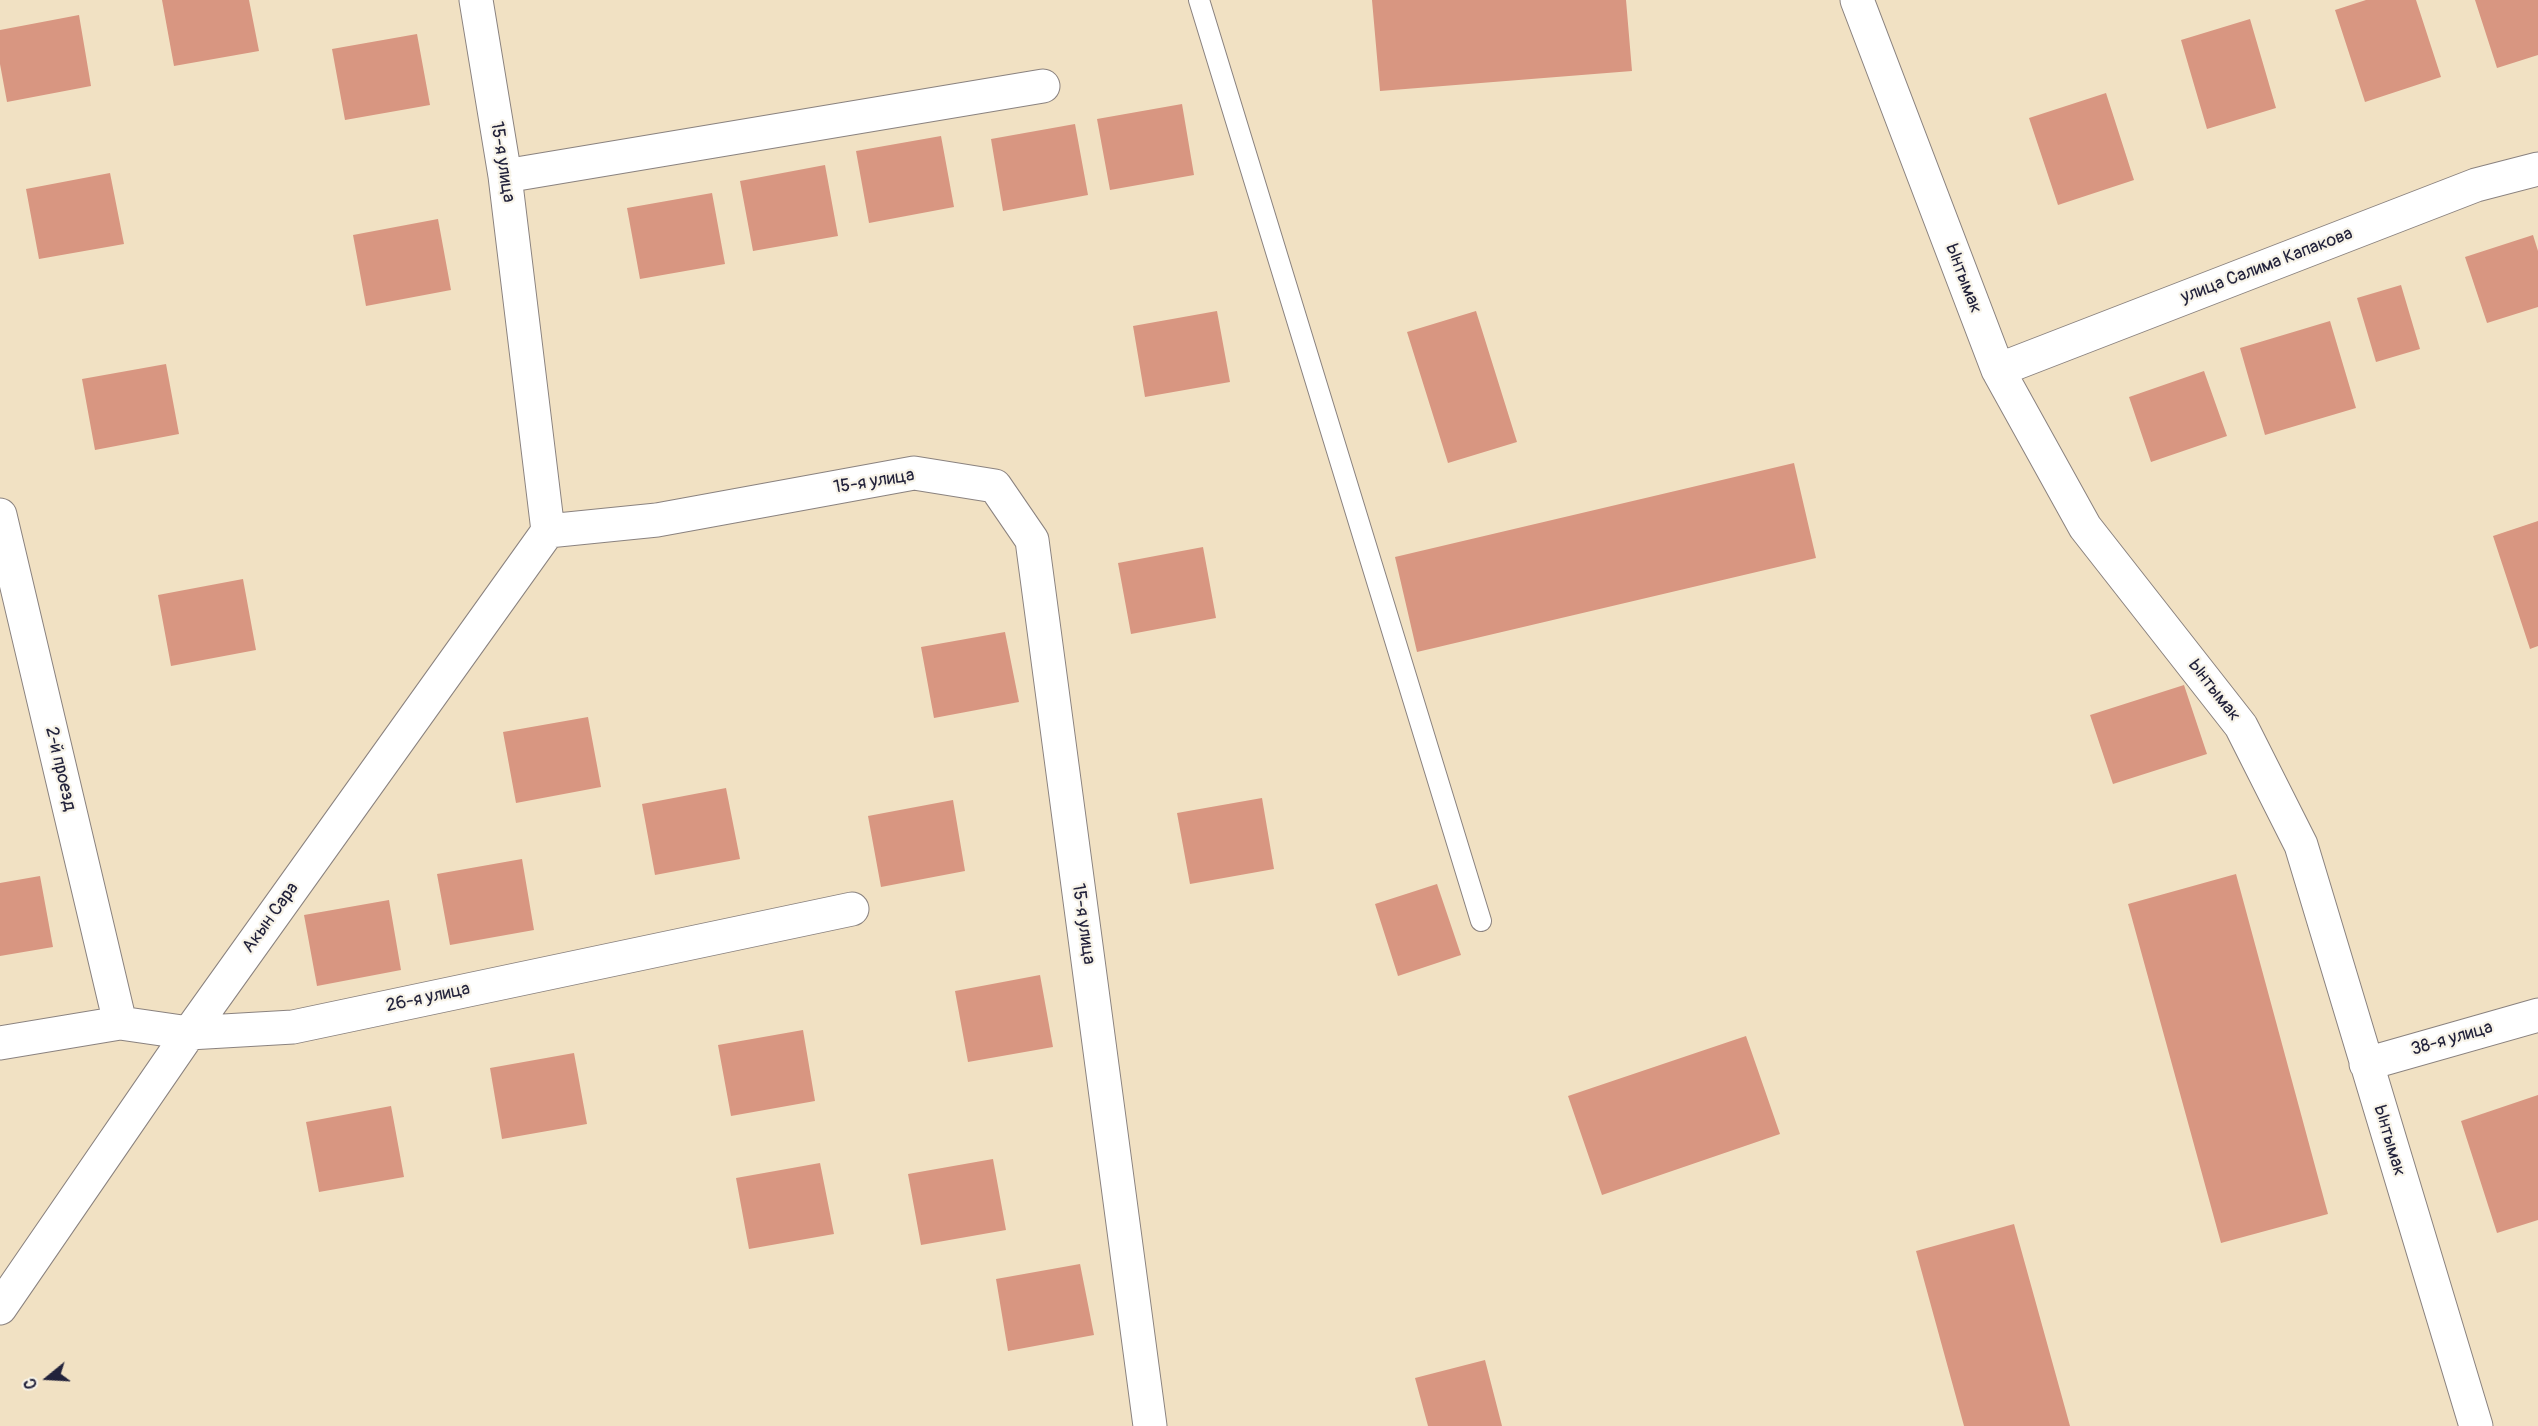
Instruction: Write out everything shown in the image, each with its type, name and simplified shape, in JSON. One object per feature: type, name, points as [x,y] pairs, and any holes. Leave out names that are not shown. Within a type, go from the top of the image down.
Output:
[{"type":"street","name":"15-я улица","points":[[476,0],[505,176],[548,531],[657,520],[914,473],[995,486],[1032,540],[1150,1426]]},
{"type":"street","name":"Ынтымак","points":[[1857,0],[1998,370],[2085,527],[2241,726],[2301,845],[2476,1426]]},
{"type":"street","points":[[505,176],[1043,86]]},
{"type":"street","name":"улица Салима Капакова","points":[[1998,370],[2476,185],[2538,169]]},
{"type":"street","name":"Акын Сара","points":[[0,1308],[189,1033],[548,531]]},
{"type":"street","name":"2-й проезд","points":[[2,535],[120,1023]]},
{"type":"street","name":"26-я улица","points":[[0,1043],[120,1023],[189,1033],[293,1027],[852,909]]},
{"type":"street","name":"38-я улица","points":[[2366,1064],[2538,1015]]},
{"type":"lane","points":[[1199,0],[1481,921]]},
{"type":"building","points":[[162,0],[249,0],[259,51],[174,66]]},
{"type":"building","points":[[1372,0],[1626,0],[1632,71],[1380,91]]},
{"type":"building","points":[[2366,0],[2416,0],[2441,77],[2365,102],[2335,10]]},
{"type":"building","points":[[2475,0],[2538,0],[2538,55],[2497,68]]},
{"type":"building","points":[[79,15],[91,86],[7,102],[0,64],[0,30]]},
{"type":"building","points":[[2250,19],[2276,108],[2207,129],[2181,40]]},
{"type":"building","points":[[417,34],[430,105],[345,120],[332,49]]},
{"type":"building","points":[[2106,93],[2134,180],[2058,205],[2029,118]]},
{"type":"building","points":[[1182,104],[1194,175],[1110,190],[1097,119]]},
{"type":"building","points":[[1075,124],[1088,195],[1003,211],[991,139]]},
{"type":"building","points":[[941,136],[954,207],[869,223],[856,151]]},
{"type":"building","points":[[825,165],[838,236],[753,251],[740,181]]},
{"type":"building","points":[[110,173],[124,244],[39,259],[26,189]]},
{"type":"building","points":[[712,193],[725,264],[640,279],[627,208]]},
{"type":"building","points":[[438,219],[451,290],[366,306],[353,235]]},
{"type":"building","points":[[2533,235],[2538,251],[2538,307],[2487,323],[2465,257]]},
{"type":"building","points":[[2401,285],[2420,349],[2376,362],[2357,298]]},
{"type":"building","points":[[1217,311],[1230,382],[1145,397],[1133,326]]},
{"type":"building","points":[[1476,311],[1517,442],[1448,463],[1407,332]]},
{"type":"building","points":[[2330,321],[2356,408],[2265,435],[2240,348]]},
{"type":"building","points":[[166,364],[179,434],[95,450],[82,379]]},
{"type":"building","points":[[2204,371],[2227,436],[2151,462],[2129,397]]},
{"type":"building","points":[[1794,463],[1816,558],[1417,652],[1395,557]]},
{"type":"building","points":[[2538,521],[2538,646],[2530,649],[2493,536]]},
{"type":"building","points":[[1203,547],[1216,618],[1131,634],[1118,563]]},
{"type":"building","points":[[243,579],[256,650],[171,666],[158,595]]},
{"type":"building","points":[[1005,632],[1019,702],[934,718],[921,647]]},
{"type":"building","points":[[2184,685],[2207,754],[2113,784],[2090,715]]},
{"type":"building","points":[[588,717],[601,787],[516,803],[503,732]]},
{"type":"building","points":[[726,788],[740,859],[655,875],[642,804]]},
{"type":"building","points":[[1262,798],[1274,869],[1190,884],[1177,813]]},
{"type":"building","points":[[953,800],[965,871],[881,887],[868,816]]},
{"type":"building","points":[[522,859],[534,930],[450,945],[437,874]]},
{"type":"building","points":[[2236,874],[2328,1214],[2221,1243],[2128,904]]},
{"type":"building","points":[[40,876],[53,947],[0,956],[0,883]]},
{"type":"building","points":[[1437,884],[1461,955],[1398,976],[1375,904]]},
{"type":"building","points":[[389,900],[401,970],[317,986],[304,915]]},
{"type":"building","points":[[1040,975],[1053,1047],[968,1062],[955,991]]},
{"type":"building","points":[[803,1030],[815,1101],[731,1116],[718,1045]]},
{"type":"building","points":[[1746,1036],[1780,1134],[1602,1195],[1568,1096]]},
{"type":"building","points":[[574,1053],[587,1124],[502,1139],[490,1068]]},
{"type":"building","points":[[2538,1095],[2538,1220],[2497,1233],[2461,1121]]},
{"type":"building","points":[[391,1106],[404,1177],[319,1192],[306,1122]]},
{"type":"building","points":[[993,1159],[1006,1230],[921,1245],[908,1174]]},
{"type":"building","points":[[820,1163],[834,1234],[749,1249],[736,1178]]},
{"type":"building","points":[[2014,1224],[2070,1426],[1964,1426],[1916,1251]]},
{"type":"building","points":[[1080,1264],[1094,1335],[1008,1351],[996,1279]]},
{"type":"building","points":[[1485,1360],[1502,1426],[1428,1426],[1415,1378]]}]
